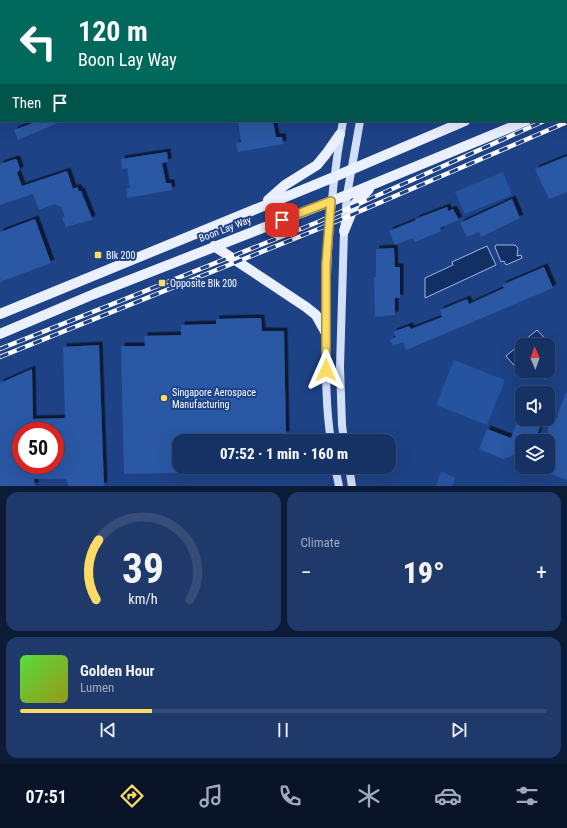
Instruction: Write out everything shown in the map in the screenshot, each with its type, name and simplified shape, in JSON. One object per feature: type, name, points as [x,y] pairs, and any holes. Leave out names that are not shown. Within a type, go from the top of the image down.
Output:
[{"type":"main road","points":[[331,434],[326,370],[326,264],[331,201],[343,122]]},
{"type":"main road","points":[[343,434],[340,367],[344,231],[347,195],[360,122]]},
{"type":"main road","name":"Boon Lay Way","points":[[0,314],[262,205],[351,170],[463,122]]},
{"type":"main road","name":"Boon Lay Way","points":[[0,334],[214,246],[347,195],[524,122]]},
{"type":"main road","points":[[262,205],[317,164],[340,134]]},
{"type":"main road","points":[[344,231],[355,204],[363,194],[378,182]]},
{"type":"main road","points":[[214,246],[306,307],[316,315],[326,333]]},
{"type":"main road","points":[[337,474],[339,486]]},
{"type":"main road","points":[[350,474],[352,486]]},
{"type":"shaded area","points":[[503,172],[512,195],[465,214],[455,192]]},
{"type":"shaded area","points":[[496,245],[515,245],[518,248],[517,256],[521,255],[522,258],[506,265],[504,261],[501,262],[495,247]]},
{"type":"shaded area","points":[[487,246],[496,265],[425,298],[425,278],[453,265],[452,262]]},
{"type":"shaded area","points":[[537,330],[544,338],[527,338]]},
{"type":"shaded area","points":[[515,348],[515,366],[506,356]]},
{"type":"shaded area","points":[[454,360],[505,380],[487,425],[436,405]]},
{"type":"shaded area","points":[[441,471],[455,478],[452,486],[436,486]]},
{"type":"building","points":[[35,122],[60,122],[18,140],[14,130]]},
{"type":"building","points":[[238,122],[273,122],[276,137],[282,137],[283,144],[238,152],[236,143],[241,142]]},
{"type":"building","points":[[167,152],[168,162],[162,163],[166,183],[171,183],[172,190],[127,198],[126,189],[130,188],[128,173],[127,168],[122,169],[121,159]]},
{"type":"building","points":[[567,156],[567,192],[549,199],[535,169]]},
{"type":"building","points":[[15,159],[17,160],[20,169],[17,173],[22,186],[67,171],[73,189],[77,187],[79,191],[81,191],[92,218],[91,220],[66,227],[62,218],[65,217],[61,207],[55,204],[39,210],[33,194],[0,205],[0,164]]},
{"type":"building","points":[[512,199],[520,218],[481,237],[479,232],[467,237],[460,223]]},
{"type":"building","points":[[447,207],[448,211],[453,209],[459,220],[440,228],[441,231],[415,242],[413,238],[395,245],[389,231]]},
{"type":"building","points":[[35,219],[51,263],[0,282],[0,232]]},
{"type":"building","points":[[394,248],[395,267],[400,267],[400,298],[395,298],[395,315],[375,317],[374,277],[376,277],[376,249]]},
{"type":"building","points":[[544,267],[553,288],[406,350],[403,342],[393,346],[390,340],[396,337],[393,332],[409,326],[411,329],[442,317],[440,310],[467,299],[469,304],[504,288],[502,285]]},
{"type":"building","name":"Singapore Aerospace Manufacturing","points":[[261,318],[262,331],[284,331],[286,434],[172,434],[172,473],[124,474],[121,346],[145,346],[144,336],[181,335],[181,325],[216,324],[216,319]]},
{"type":"building","points":[[99,345],[104,486],[68,486],[67,479],[34,479],[35,486],[0,486],[0,383],[32,369],[33,419],[65,418],[63,347]]},
{"type":"building","points":[[566,392],[567,480],[550,474],[555,474],[555,434],[548,434],[548,426],[555,426],[556,419]]},
{"type":"building","points":[[515,426],[540,426],[538,434],[515,434],[515,455],[503,459],[479,449],[487,429],[511,438]]},
{"type":"railway","points":[[0,349],[318,222],[542,122]]},
{"type":"railway","points":[[0,357],[321,228],[567,122]]},
{"type":"place","name":"Blk 200","points":[[98,255]]},
{"type":"place","name":"Opposite Blk 200","points":[[162,283]]},
{"type":"place","name":"Singapore Aerospace Manufacturing","points":[[164,398]]},
{"type":"route","points":[[282,220],[331,201],[326,264],[326,370]]}]
